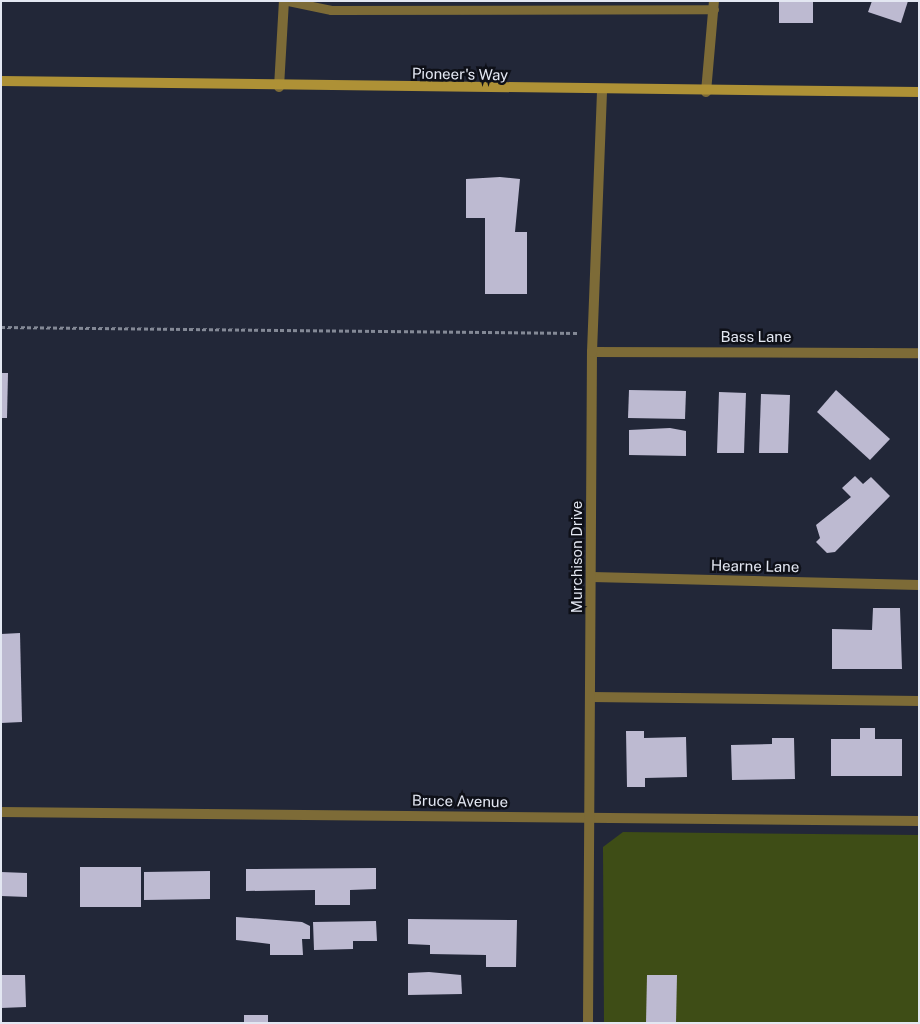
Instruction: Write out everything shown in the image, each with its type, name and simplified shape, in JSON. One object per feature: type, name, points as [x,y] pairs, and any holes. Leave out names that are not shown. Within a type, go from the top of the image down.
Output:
[{"type":"main road","name":"Pioneer's Way","points":[[1,81],[602,91],[919,92]]},
{"type":"street","points":[[279,87],[286,1]]},
{"type":"street","points":[[706,92],[714,5]]},
{"type":"street","name":"Murchison Drive","points":[[588,1023],[592,352],[602,91]]},
{"type":"street","name":"Bass Lane","points":[[592,352],[919,352]]},
{"type":"street","name":"Hearne Lane","points":[[592,577],[919,585]]},
{"type":"street","points":[[591,697],[919,702]]},
{"type":"street","name":"Bruce Avenue","points":[[1,812],[919,821]]},
{"type":"lane","points":[[286,1],[331,10],[449,5],[551,10],[714,5]]},
{"type":"lane","points":[[545,1],[551,10]]},
{"type":"path","points":[[1,327],[593,332]]},
{"type":"green space","points":[[623,832],[919,835],[919,1023],[604,1023],[603,847]]},
{"type":"building","points":[[779,1],[813,1],[813,23],[779,23]]},
{"type":"building","points":[[872,1],[908,1],[901,23],[868,12]]},
{"type":"building","points":[[500,177],[520,179],[515,232],[527,232],[527,294],[485,294],[485,218],[466,218],[466,179]]},
{"type":"building","points":[[1,373],[8,373],[7,418],[1,418]]},
{"type":"building","points":[[629,390],[686,391],[685,419],[628,418]]},
{"type":"building","points":[[836,390],[890,439],[870,460],[817,412]]},
{"type":"building","points":[[719,392],[746,393],[744,453],[717,453]]},
{"type":"building","points":[[761,394],[790,395],[788,453],[759,453]]},
{"type":"building","points":[[670,428],[686,431],[686,456],[629,455],[629,430]]},
{"type":"building","points":[[855,476],[863,484],[871,477],[890,496],[835,552],[827,553],[816,542],[820,538],[816,525],[851,497],[842,488]]},
{"type":"building","points":[[873,608],[900,608],[902,669],[832,669],[832,629],[872,630]]},
{"type":"building","points":[[20,633],[22,722],[1,723],[1,634]]},
{"type":"building","points":[[860,728],[875,728],[875,739],[902,739],[902,776],[831,776],[831,739],[860,739]]},
{"type":"building","points":[[626,731],[644,731],[644,738],[686,737],[687,777],[645,778],[645,787],[627,787]]},
{"type":"building","points":[[772,738],[794,738],[795,779],[732,780],[731,745],[772,744]]},
{"type":"building","points":[[80,867],[141,867],[141,907],[80,907]]},
{"type":"building","points":[[376,868],[376,889],[350,890],[350,905],[315,905],[315,890],[246,891],[246,869]]},
{"type":"building","points":[[210,871],[210,899],[144,900],[144,872]]},
{"type":"building","points":[[1,872],[27,873],[27,897],[1,896]]},
{"type":"building","points":[[236,917],[302,922],[310,926],[310,939],[302,939],[303,955],[270,955],[270,944],[236,940]]},
{"type":"building","points":[[408,919],[517,920],[516,967],[486,967],[486,955],[430,954],[430,945],[408,944]]},
{"type":"building","points":[[376,921],[377,941],[353,941],[353,949],[314,950],[313,922]]},
{"type":"building","points":[[429,972],[461,975],[462,994],[408,995],[408,973]]},
{"type":"building","points":[[1,975],[25,975],[26,1007],[1,1008]]},
{"type":"building","points":[[647,975],[677,975],[676,1023],[646,1023]]},
{"type":"building","points":[[244,1015],[268,1015],[268,1023],[244,1023]]}]
